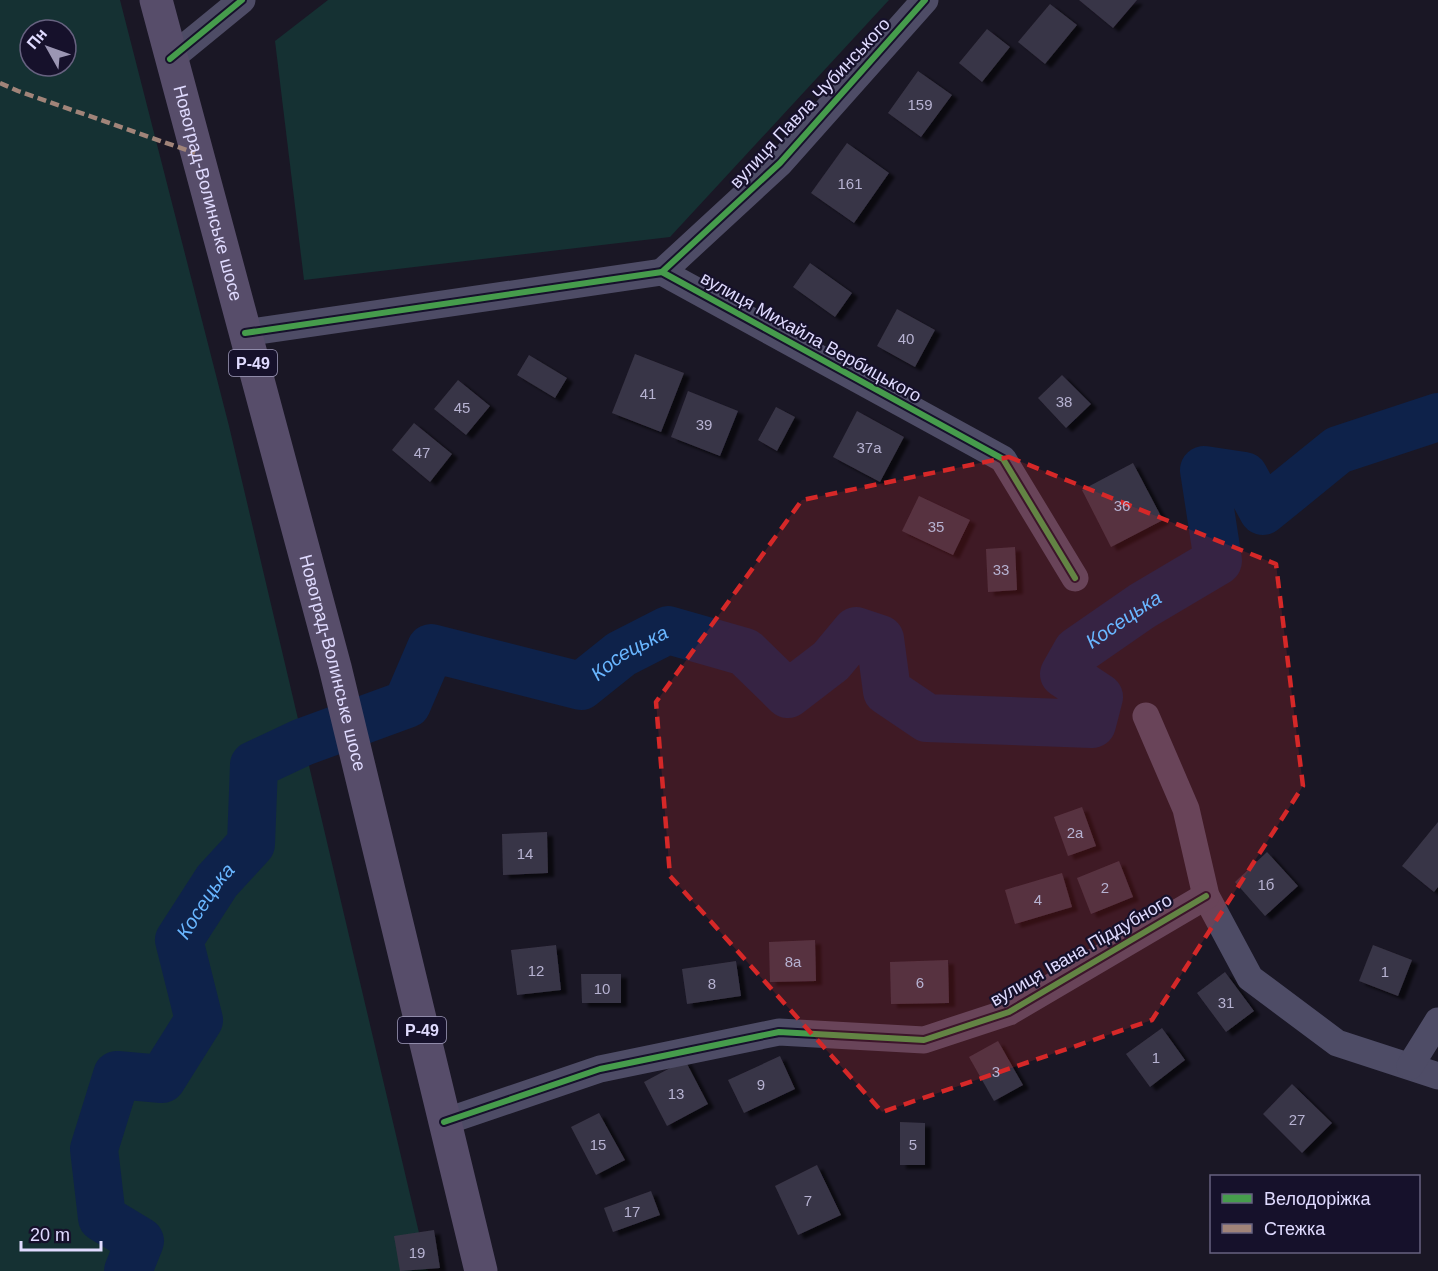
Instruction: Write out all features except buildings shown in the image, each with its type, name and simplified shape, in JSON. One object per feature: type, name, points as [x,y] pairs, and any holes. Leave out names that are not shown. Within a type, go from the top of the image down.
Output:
[{"type":"main road","name":"Р-49","points":[[156,0],[170,59]]},
{"type":"main road","name":"Новоград-Волинське шосе","points":[[170,59],[335,667],[481,1271]]},
{"type":"street","points":[[170,59],[242,0]]},
{"type":"street","name":"вулиця Павла Чубинського","points":[[662,272],[780,163],[925,0]]},
{"type":"street","points":[[245,333],[662,272]]},
{"type":"street","name":"вулиця Михайла Вербицького","points":[[662,272],[1003,459],[1075,578]]},
{"type":"street","points":[[1146,716],[1186,809],[1206,896],[1250,978],[1337,1043],[1438,1076]]},
{"type":"street","name":"вулиця Івана Піддубного","points":[[444,1122],[600,1069],[779,1032],[924,1040],[1009,1012],[1206,896]]},
{"type":"street","points":[[1410,1066],[1438,1022]]},
{"type":"highlighted area","points":[[1009,457],[1276,564],[1303,786],[1152,1020],[882,1112],[670,876],[656,702],[802,500]]},
{"type":"green space","points":[[0,0],[120,0],[229,426],[428,1271],[0,1271]]},
{"type":"green space","points":[[328,0],[889,0],[670,237],[304,280],[275,41]]},
{"type":"water","points":[[366,703],[398,707],[402,722],[381,728]]},
{"type":"water","points":[[291,740],[294,760],[232,792],[245,761]]},
{"type":"waterway","name":"Косецька","points":[[128,1271],[140,1241],[102,1218],[94,1149],[117,1075],[162,1079],[199,1020],[179,940],[217,881],[251,844],[254,765],[303,742],[407,704],[431,648],[581,686],[621,654],[668,630],[745,652],[788,694],[831,661],[856,631],[880,639],[887,691],[927,718],[1092,724],[1099,697],[1064,674],[1077,651],[1142,606],[1218,561],[1204,470],[1244,476],[1263,511],[1338,450],[1438,417]]},
{"type":"marked path","points":[[0,83],[195,153]]},
{"type":"cycle path","points":[[170,59],[242,0]]},
{"type":"cycle path","points":[[662,272],[780,163],[925,0]]},
{"type":"cycle path","points":[[245,333],[662,272],[1003,459],[1075,578]]},
{"type":"cycle path","points":[[444,1122],[600,1069],[779,1032],[924,1040],[1009,1012],[1206,896]]}]
